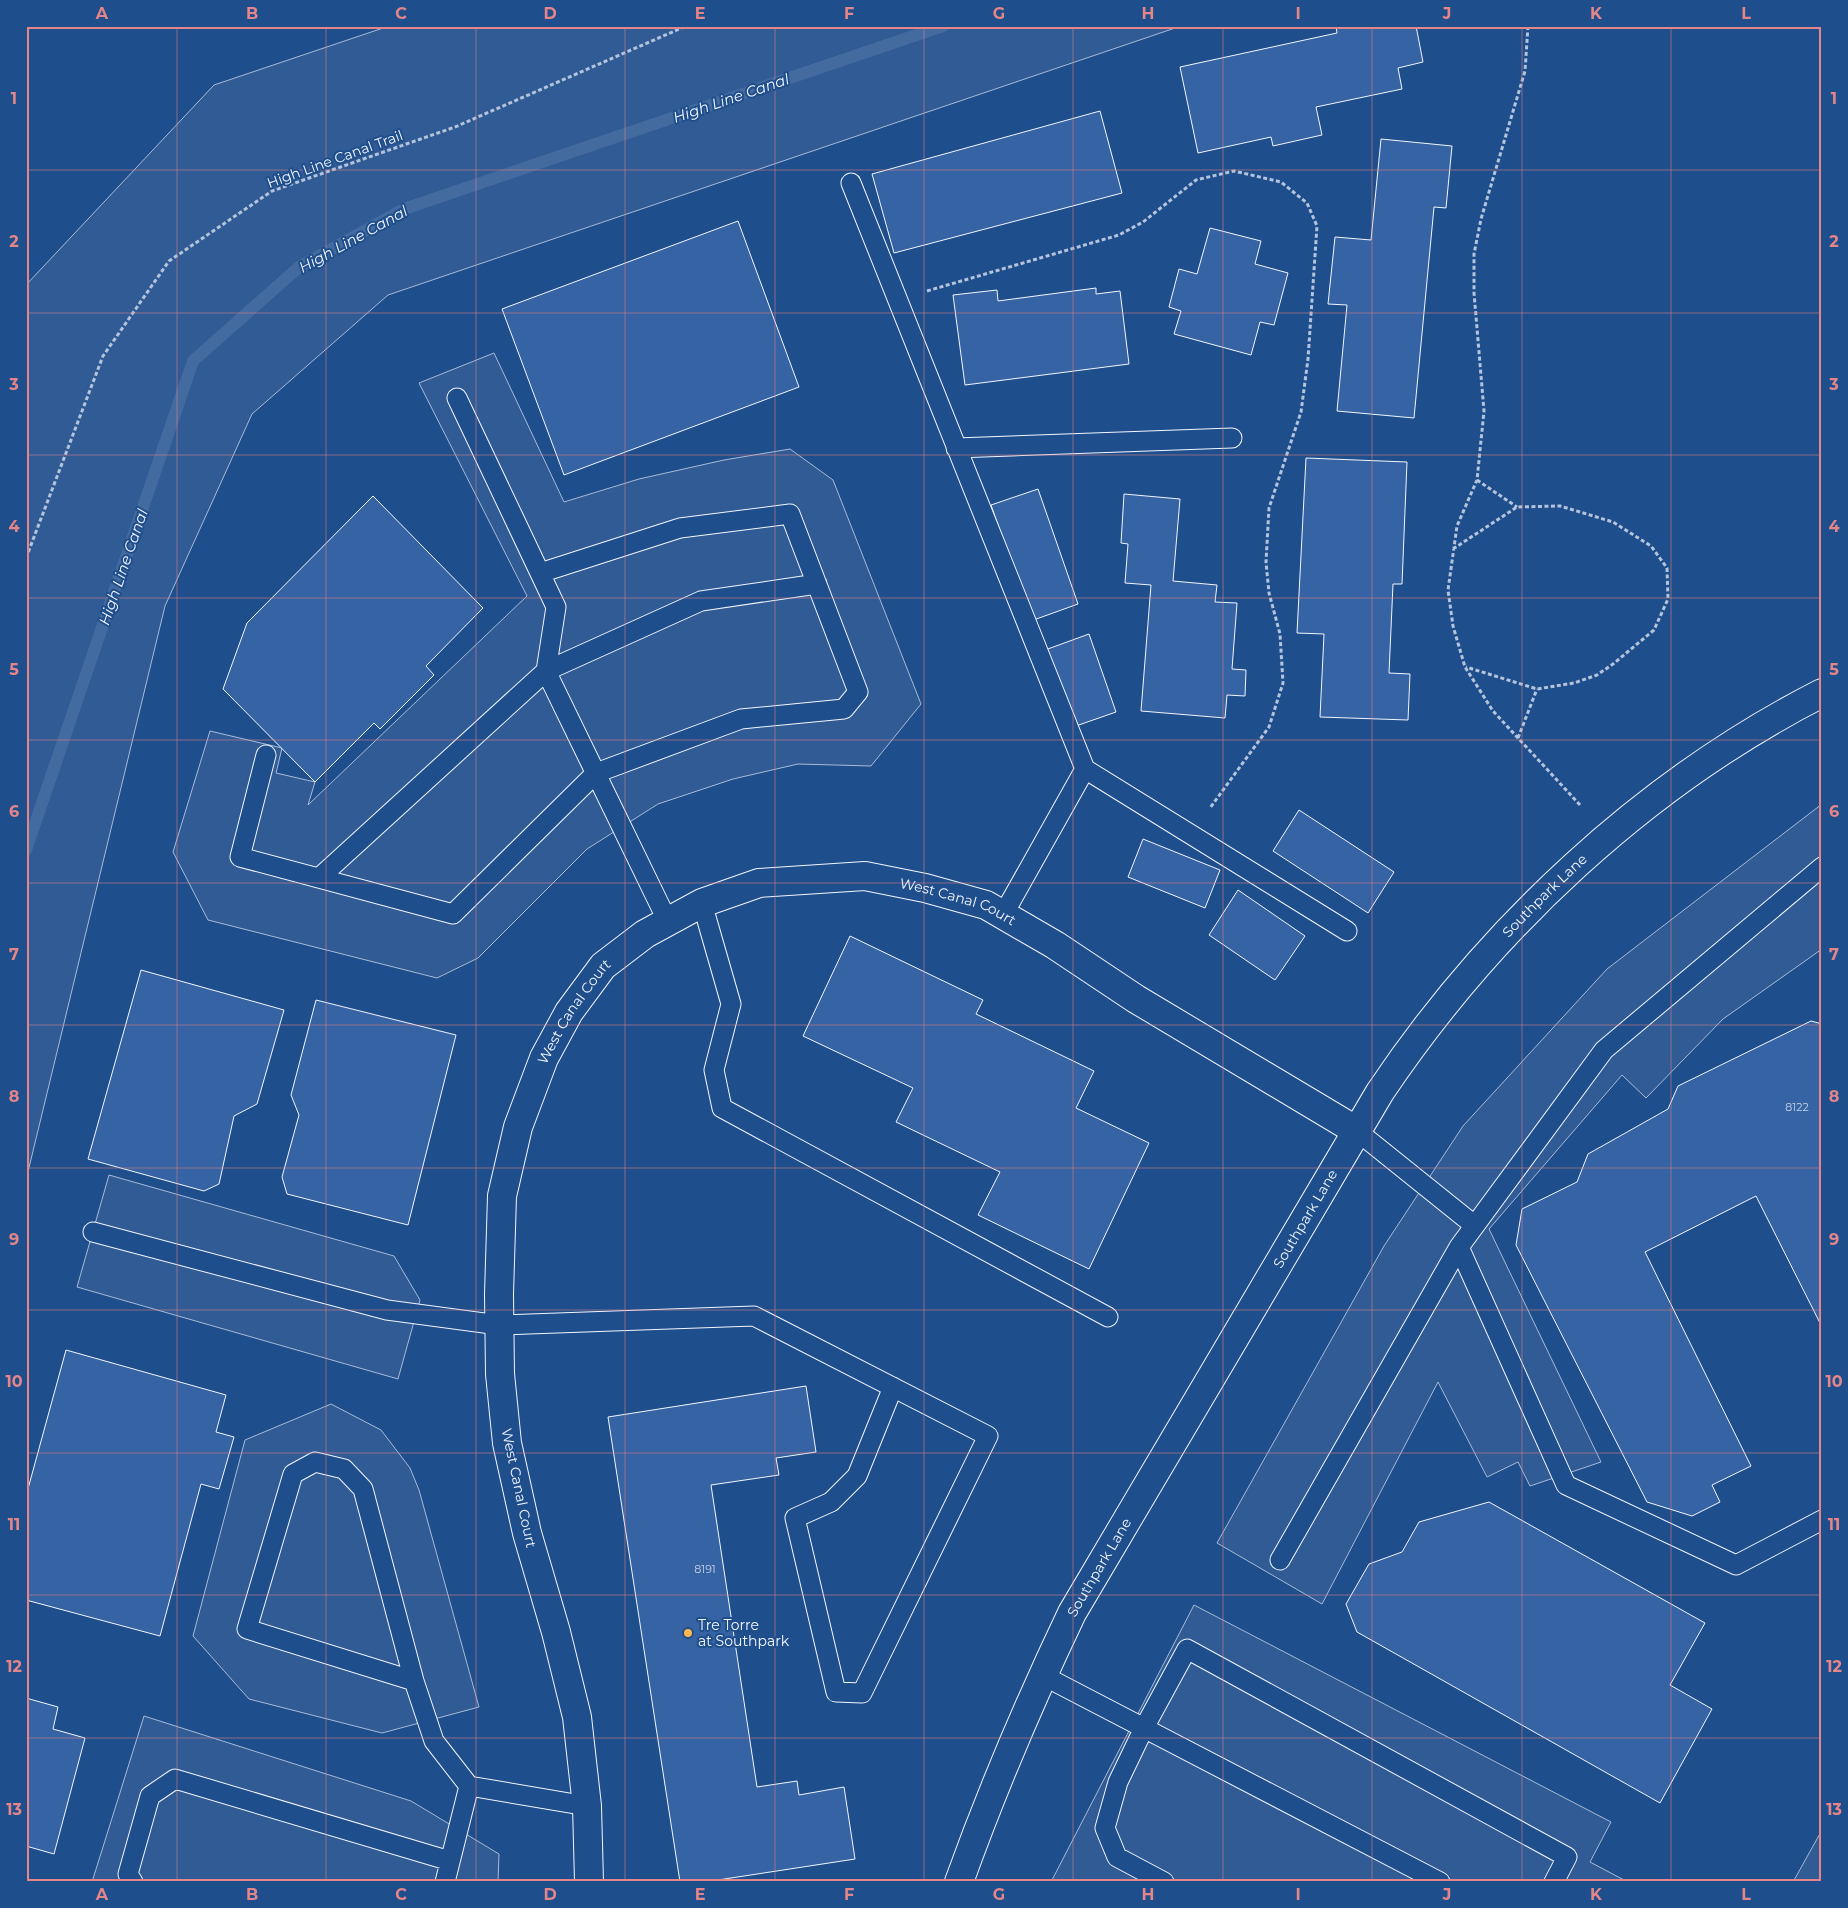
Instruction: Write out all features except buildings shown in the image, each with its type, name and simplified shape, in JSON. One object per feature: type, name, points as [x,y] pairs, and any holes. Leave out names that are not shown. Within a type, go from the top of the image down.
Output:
[{"type":"street","name":"Southpark Lane","points":[[960,1882],[980,1823],[1042,1675],[1072,1613],[1380,1092],[1414,1041],[1506,932],[1597,847],[1669,789],[1774,718],[1822,693]]},
{"type":"street","name":"West Canal Court","points":[[589,1882],[588,1806],[576,1717],[507,1444],[500,1374],[499,1325],[502,1196],[518,1127],[544,1058],[569,1012],[603,966],[645,934],[702,903],[759,883],[865,876],[925,888],[986,905],[1054,945],[1136,999],[1357,1131]]},
{"type":"lane","points":[[851,182],[1085,769],[1347,931]]},
{"type":"lane","points":[[458,398],[556,607],[546,670],[668,922]]},
{"type":"lane","points":[[956,448],[1232,438]]},
{"type":"lane","points":[[266,755],[240,857],[453,914],[596,773],[741,719],[844,709],[858,692],[790,514],[680,528],[540,573]]},
{"type":"lane","points":[[319,878],[546,670],[700,601],[817,584]]},
{"type":"lane","points":[[1003,915],[1085,769]]},
{"type":"lane","points":[[1280,1560],[1458,1247],[1604,1050],[1822,867]]},
{"type":"lane","points":[[702,903],[731,1004],[714,1070],[722,1108],[1108,1317]]},
{"type":"lane","points":[[1357,1131],[1474,1226]]},
{"type":"lane","points":[[92,1232],[387,1310],[499,1325],[754,1316],[893,1387],[988,1436],[862,1693],[836,1692],[795,1518],[831,1502],[857,1476],[893,1387]]},
{"type":"lane","points":[[1458,1247],[1566,1485],[1736,1565],[1822,1520]]},
{"type":"lane","points":[[414,1681],[247,1629],[293,1474],[315,1462],[344,1469],[363,1489],[414,1681],[434,1740],[469,1786],[588,1806]]},
{"type":"lane","points":[[1164,1882],[1117,1857],[1104,1828],[1118,1782],[1144,1728],[1187,1649],[1566,1857],[1554,1882]]},
{"type":"lane","points":[[1042,1675],[1440,1882]]},
{"type":"lane","points":[[133,1882],[128,1874],[150,1796],[175,1779],[450,1861]]},
{"type":"lane","points":[[445,1882],[469,1786]]},
{"type":"path","name":"High Line Canal Trail","points":[[26,558],[104,356],[169,261],[272,191],[455,127],[686,26]]},
{"type":"path","points":[[1528,26],[1525,71],[1481,219],[1474,254],[1474,294],[1484,411],[1477,480],[1457,526],[1452,549],[1448,590],[1453,626],[1465,667],[1493,711],[1581,806]]},
{"type":"path","points":[[1465,667],[1537,689],[1574,683],[1596,675],[1654,630],[1668,599],[1667,568],[1651,546],[1613,522],[1560,506],[1517,506],[1477,480]]},
{"type":"path","points":[[1452,549],[1517,506]]},
{"type":"path","points":[[1518,738],[1537,689]]},
{"type":"shaded area","points":[[389,26],[1181,26],[388,295],[252,414],[165,606],[26,1180],[26,285],[214,85]]},
{"type":"shaded area","points":[[494,353],[564,502],[639,479],[724,460],[790,449],[833,480],[921,704],[871,766],[798,764],[733,779],[658,804],[587,849],[478,958],[437,978],[208,920],[173,852],[210,731],[282,748],[276,773],[315,782],[308,805],[527,596],[419,383]]},
{"type":"shaded area","points":[[1822,804],[1822,949],[1723,1019],[1646,1098],[1622,1075],[1489,1229],[1601,1462],[1530,1486],[1518,1462],[1487,1477],[1438,1382],[1322,1604],[1217,1543],[1384,1246],[1463,1126],[1607,969]]},
{"type":"shaded area","points":[[109,1175],[394,1256],[420,1300],[398,1379],[77,1287]]},
{"type":"shaded area","points":[[331,1404],[381,1430],[410,1468],[419,1490],[479,1707],[382,1733],[249,1699],[193,1636],[245,1440]]},
{"type":"shaded area","points":[[1194,1605],[1611,1822],[1590,1862],[1624,1880],[1623,1882],[1051,1882]]},
{"type":"shaded area","points":[[144,1716],[411,1801],[499,1854],[498,1882],[92,1882]]},
{"type":"shaded area","points":[[1822,1830],[1822,1882],[1793,1882]]},
{"type":"waterway","name":"High Line Canal","points":[[26,850],[193,361],[299,267],[404,209],[943,26]]},
{"type":"place","name":"Tre Torre at Southpark","points":[[688,1633]]}]
